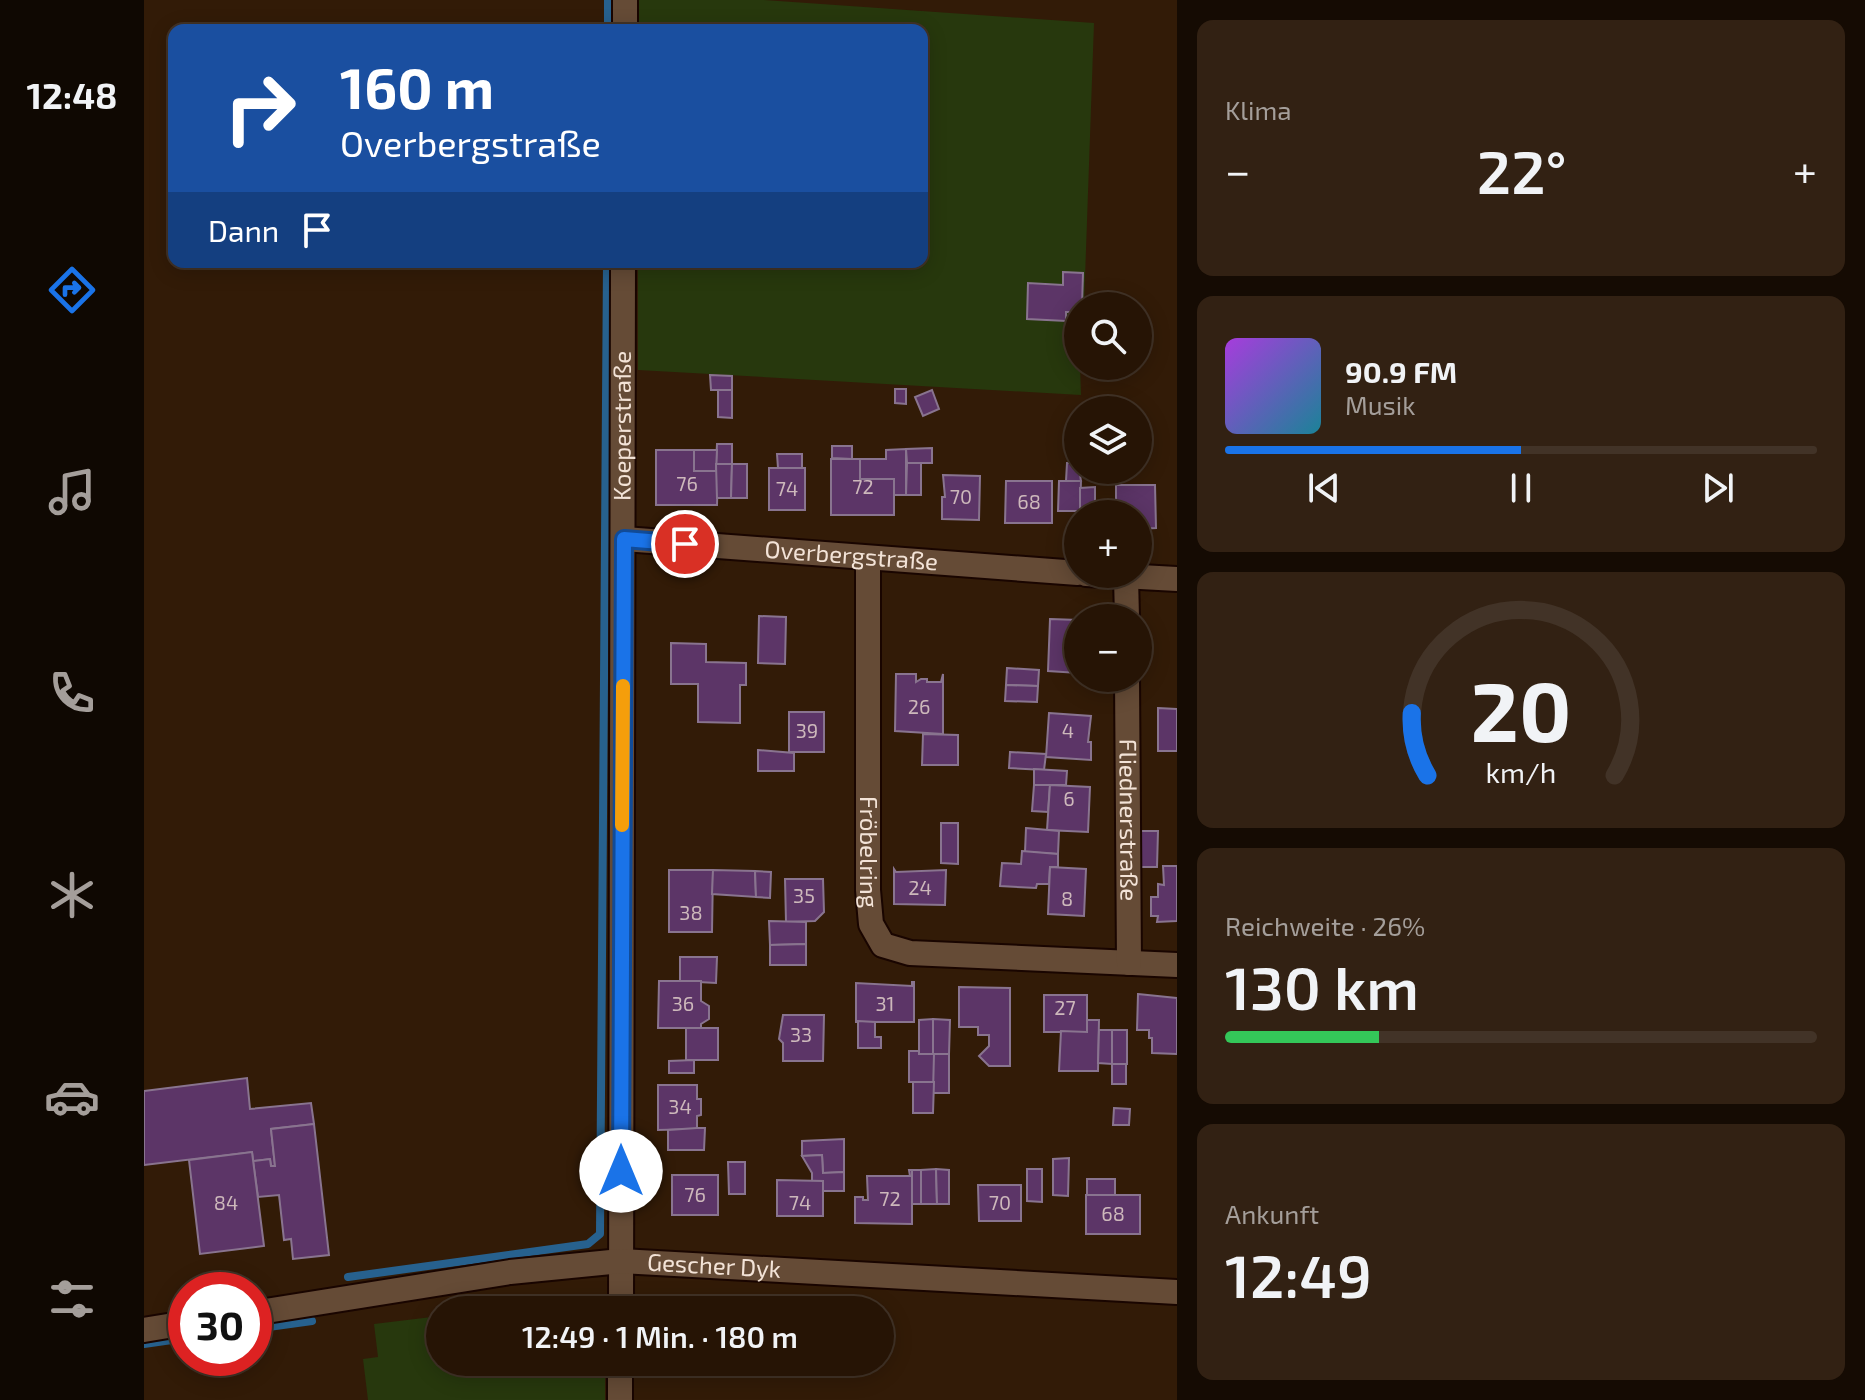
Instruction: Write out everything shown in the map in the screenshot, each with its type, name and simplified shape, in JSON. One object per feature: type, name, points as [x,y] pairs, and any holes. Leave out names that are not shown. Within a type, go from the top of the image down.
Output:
[{"type":"street","points":[[625,0],[625,24]]},
{"type":"street","name":"Koeperstraße","points":[[621,1296],[623,268]]},
{"type":"street","name":"Overbergstraße","points":[[624,539],[1064,572]]},
{"type":"street","name":"Fröbelring","points":[[868,558],[868,890],[871,924],[883,945],[910,953],[1177,965]]},
{"type":"street","points":[[1152,578],[1177,579]]},
{"type":"street","name":"Fliednerstraße","points":[[1127,692],[1129,963]]},
{"type":"street","name":"Gescher Dyk","points":[[272,1310],[510,1272],[621,1261],[1177,1292]]},
{"type":"street","points":[[144,1330],[168,1326]]},
{"type":"street","points":[[620,1376],[620,1400]]},
{"type":"green space","points":[[638,0],[764,0],[1094,23],[1084,292],[1064,292],[1064,380],[1080,380],[1081,395],[638,370],[638,268],[928,268],[928,24],[638,24]]},
{"type":"green space","points":[[426,1318],[426,1376],[605,1376],[605,1400],[368,1400],[363,1359],[378,1357],[374,1324]]},
{"type":"building","points":[[1063,272],[1083,273],[1082,292],[1064,292],[1064,321],[1027,319],[1028,283],[1063,285]]},
{"type":"building","points":[[710,375],[732,376],[732,390],[711,390]]},
{"type":"building","points":[[895,389],[906,389],[906,404],[895,403]]},
{"type":"building","points":[[718,390],[732,390],[732,418],[718,417]]},
{"type":"building","points":[[932,390],[939,409],[923,416],[915,397]]},
{"type":"building","points":[[717,444],[732,444],[732,464],[716,464]]},
{"type":"building","points":[[832,446],[852,446],[852,459],[832,458]]},
{"type":"building","points":[[932,448],[932,463],[907,463],[906,449]]},
{"type":"building","points":[[906,449],[906,495],[894,495],[894,479],[860,479],[860,459],[886,459],[886,450]]},
{"type":"building","points":[[656,450],[694,450],[694,471],[718,471],[717,505],[656,505]]},
{"type":"building","points":[[694,450],[717,450],[716,471],[694,471]]},
{"type":"building","points":[[777,454],[802,454],[802,468],[778,468]]},
{"type":"building","points":[[831,459],[860,459],[860,479],[894,479],[894,515],[831,515]]},
{"type":"building","points":[[907,463],[921,463],[921,495],[906,495]]},
{"type":"building","points":[[716,464],[732,464],[731,498],[717,498]]},
{"type":"building","points":[[732,464],[747,464],[747,498],[731,498]]},
{"type":"building","points":[[769,468],[805,468],[805,510],[769,510]]},
{"type":"building","points":[[943,475],[980,476],[979,520],[942,519],[942,497],[945,497]]},
{"type":"building","points":[[1006,481],[1052,481],[1052,523],[1005,523]]},
{"type":"building","points":[[1059,481],[1081,484],[1080,500],[1064,500],[1064,511],[1058,511]]},
{"type":"building","points":[[1116,485],[1155,485],[1156,528],[1152,528],[1152,500],[1116,500]]},
{"type":"building","points":[[1095,487],[1095,500],[1080,500],[1080,488]]},
{"type":"building","points":[[759,616],[786,617],[785,664],[758,663]]},
{"type":"building","points":[[1050,619],[1064,620],[1064,672],[1048,671]]},
{"type":"building","points":[[671,643],[706,644],[706,662],[746,663],[746,685],[740,685],[740,723],[698,722],[698,684],[671,684]]},
{"type":"building","points":[[1007,668],[1039,670],[1038,686],[1006,685]]},
{"type":"building","points":[[896,674],[916,674],[916,682],[927,679],[927,682],[941,682],[943,674],[943,734],[895,731]]},
{"type":"building","points":[[1006,685],[1038,686],[1037,702],[1005,701]]},
{"type":"building","points":[[1158,708],[1177,709],[1177,751],[1158,751]]},
{"type":"building","points":[[789,712],[824,712],[824,752],[789,752]]},
{"type":"building","points":[[1049,713],[1091,716],[1088,742],[1091,742],[1091,760],[1046,757]]},
{"type":"building","points":[[923,734],[958,735],[958,765],[922,765]]},
{"type":"building","points":[[758,750],[794,753],[794,771],[758,771]]},
{"type":"building","points":[[1010,752],[1046,754],[1044,770],[1009,768]]},
{"type":"building","points":[[1034,769],[1067,771],[1066,785],[1034,785]]},
{"type":"building","points":[[1034,785],[1050,785],[1048,812],[1032,811]]},
{"type":"building","points":[[1050,785],[1090,787],[1088,832],[1047,830]]},
{"type":"building","points":[[941,823],[958,823],[958,864],[941,863]]},
{"type":"building","points":[[1026,828],[1059,831],[1058,854],[1025,852]]},
{"type":"building","points":[[1141,831],[1158,831],[1157,867],[1140,867]]},
{"type":"building","points":[[1022,851],[1058,854],[1058,867],[1050,867],[1049,884],[1037,884],[1036,888],[1000,886],[1002,863],[1021,864]]},
{"type":"building","points":[[1163,866],[1177,866],[1177,921],[1157,922],[1158,916],[1151,916],[1151,897],[1158,897],[1158,884],[1164,885]]},
{"type":"building","points":[[1050,867],[1086,869],[1084,916],[1048,914]]},
{"type":"building","points":[[894,869],[896,872],[946,870],[945,905],[894,904]]},
{"type":"building","points":[[669,870],[713,870],[712,932],[669,932]]},
{"type":"building","points":[[713,870],[755,871],[756,897],[712,894]]},
{"type":"building","points":[[755,871],[771,872],[770,898],[756,897]]},
{"type":"building","points":[[785,879],[823,879],[824,912],[815,921],[786,922]]},
{"type":"building","points":[[769,921],[806,922],[806,944],[770,945]]},
{"type":"building","points":[[806,944],[806,965],[770,965],[770,945]]},
{"type":"building","points":[[680,957],[717,957],[716,983],[680,981]]},
{"type":"building","points":[[659,981],[701,981],[701,1001],[709,1006],[709,1019],[701,1024],[701,1028],[658,1028]]},
{"type":"building","points":[[912,982],[914,1022],[856,1022],[856,983],[912,986]]},
{"type":"building","points":[[959,987],[1010,988],[1010,1066],[989,1066],[979,1056],[989,1046],[989,1035],[978,1035],[978,1027],[959,1027]]},
{"type":"building","points":[[1138,994],[1177,998],[1177,1054],[1152,1053],[1149,1030],[1137,1030]]},
{"type":"building","points":[[1044,995],[1087,995],[1087,1032],[1044,1032]]},
{"type":"building","points":[[783,1015],[824,1015],[823,1061],[783,1061],[783,1043],[779,1039]]},
{"type":"building","points":[[933,1019],[950,1020],[949,1054],[933,1054]]},
{"type":"building","points":[[933,1019],[933,1054],[919,1054],[919,1020]]},
{"type":"building","points":[[1087,1020],[1099,1020],[1098,1071],[1059,1071],[1061,1031],[1087,1032]]},
{"type":"building","points":[[858,1021],[875,1022],[875,1037],[881,1037],[881,1048],[858,1048]]},
{"type":"building","points":[[686,1028],[718,1028],[718,1060],[686,1060]]},
{"type":"building","points":[[1099,1030],[1112,1030],[1112,1064],[1098,1063]]},
{"type":"building","points":[[1112,1030],[1127,1030],[1127,1064],[1112,1064]]},
{"type":"building","points":[[909,1051],[934,1054],[934,1082],[909,1082]]},
{"type":"building","points":[[934,1054],[949,1054],[949,1093],[933,1093]]},
{"type":"building","points":[[694,1060],[694,1073],[669,1073],[669,1061]]},
{"type":"building","points":[[1112,1064],[1126,1064],[1126,1084],[1112,1084]]},
{"type":"building","points":[[247,1078],[250,1109],[311,1103],[314,1124],[271,1129],[275,1166],[271,1166],[270,1159],[253,1161],[252,1152],[144,1165],[144,1091]]},
{"type":"building","points":[[913,1082],[934,1082],[933,1113],[913,1113]]},
{"type":"building","points":[[658,1085],[697,1085],[701,1115],[697,1116],[697,1129],[658,1130]]},
{"type":"building","points":[[1114,1108],[1130,1109],[1129,1125],[1113,1125]]},
{"type":"building","points":[[314,1124],[329,1255],[293,1259],[291,1239],[284,1240],[279,1195],[258,1197],[253,1161],[270,1159],[271,1166],[275,1166],[271,1129]]},
{"type":"building","points":[[705,1128],[704,1150],[668,1150],[668,1130]]},
{"type":"building","points":[[844,1139],[844,1172],[823,1173],[822,1155],[802,1156],[802,1141]]},
{"type":"building","points":[[252,1152],[264,1246],[200,1254],[189,1160]]},
{"type":"building","points":[[822,1155],[823,1173],[844,1172],[844,1191],[823,1191],[823,1181],[812,1181],[812,1173],[802,1156]]},
{"type":"building","points":[[1069,1158],[1068,1196],[1053,1195],[1053,1159]]},
{"type":"building","points":[[728,1162],[745,1162],[745,1194],[729,1194]]},
{"type":"building","points":[[936,1169],[937,1204],[921,1204],[921,1170]]},
{"type":"building","points":[[936,1169],[949,1170],[949,1204],[937,1204]]},
{"type":"building","points":[[1027,1169],[1042,1169],[1042,1202],[1027,1201]]},
{"type":"building","points":[[909,1170],[912,1170],[912,1224],[855,1223],[855,1197],[868,1200],[867,1176],[910,1176]]},
{"type":"building","points":[[912,1170],[921,1170],[921,1204],[912,1204]]},
{"type":"building","points":[[672,1175],[718,1175],[718,1215],[672,1215]]},
{"type":"building","points":[[1087,1179],[1115,1179],[1115,1195],[1087,1195]]},
{"type":"building","points":[[777,1180],[823,1181],[823,1216],[777,1216]]},
{"type":"building","points":[[978,1185],[1021,1185],[1021,1221],[979,1221]]},
{"type":"building","points":[[1086,1195],[1140,1195],[1140,1234],[1086,1234]]},
{"type":"waterway","points":[[608,0],[608,24]]},
{"type":"waterway","points":[[348,1277],[588,1244],[600,1234],[607,268]]},
{"type":"waterway","points":[[272,1327],[312,1321]]},
{"type":"waterway","points":[[144,1344],[168,1341]]},
{"type":"slow traffic","points":[[622,825],[623,686]]},
{"type":"route","points":[[621,1171],[624,539],[685,544]]}]
